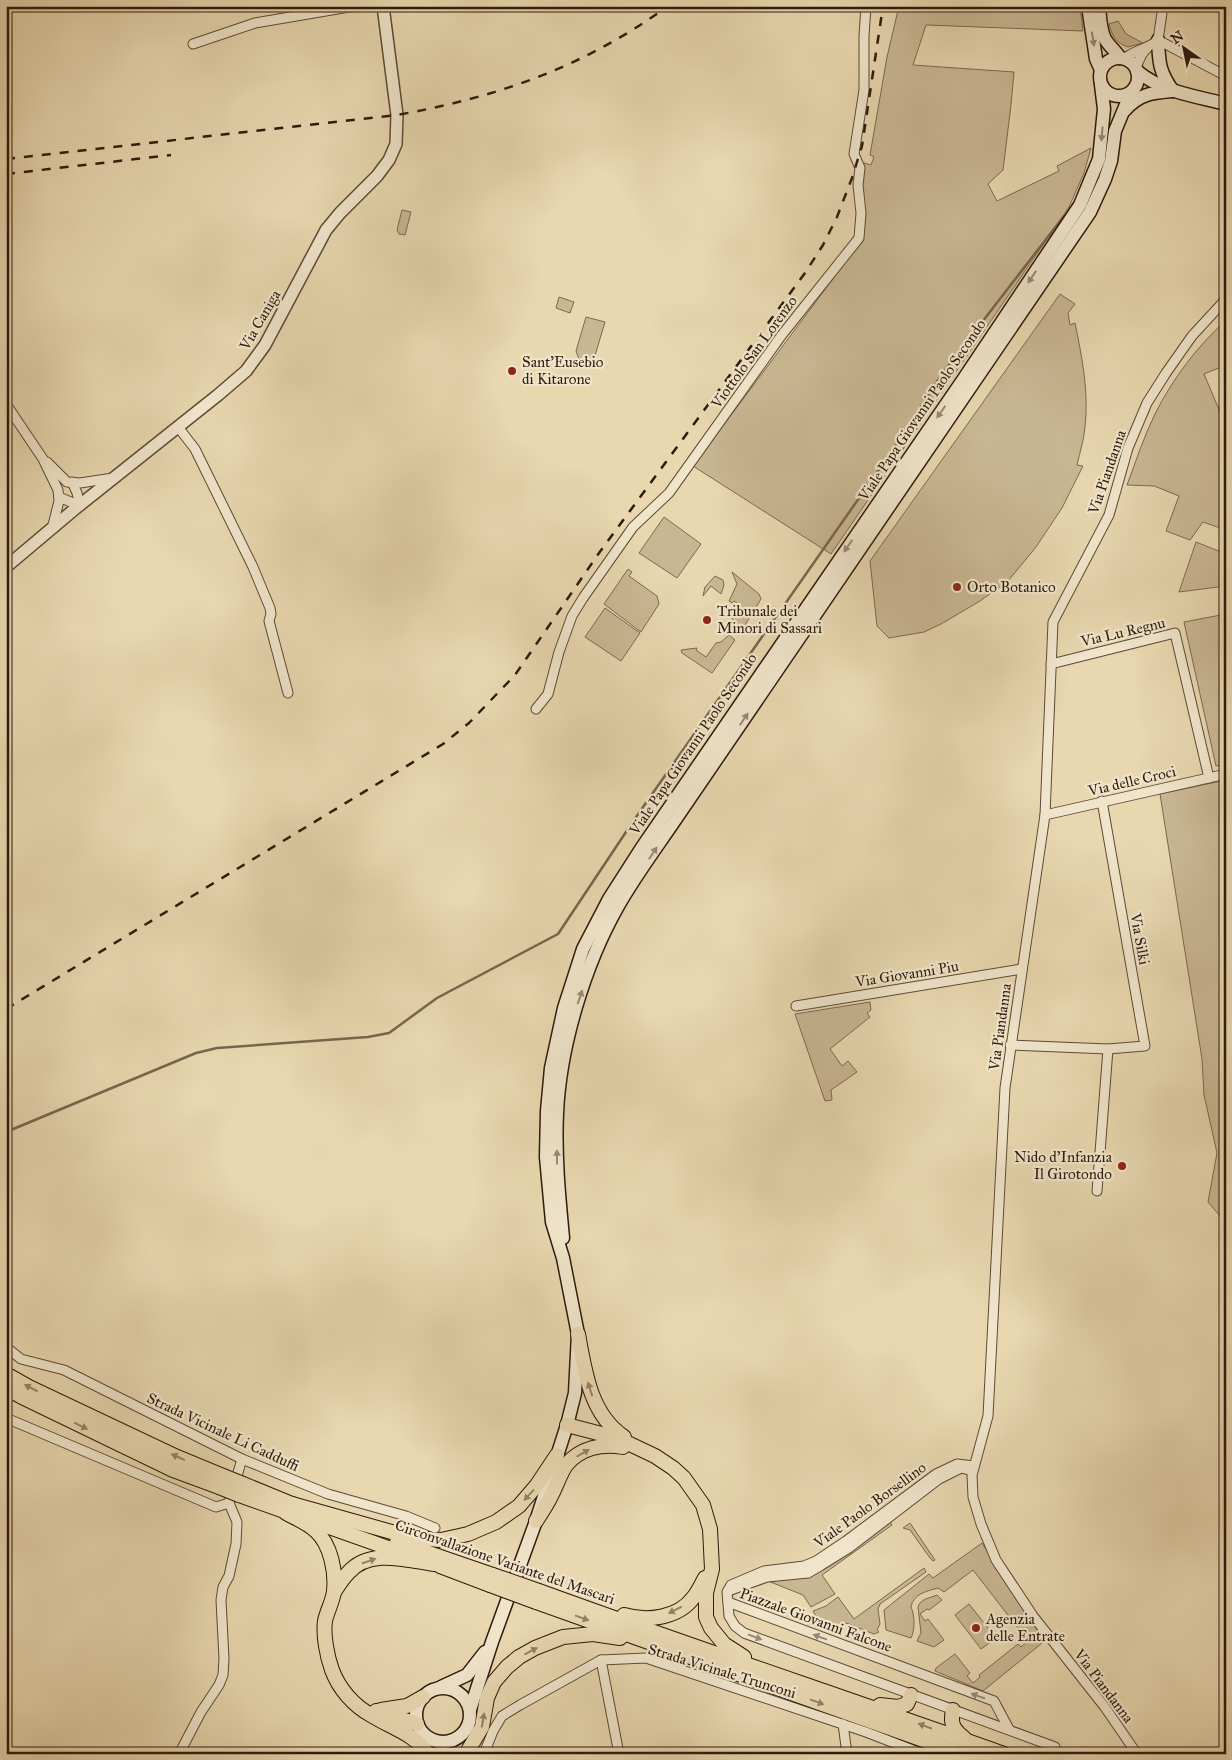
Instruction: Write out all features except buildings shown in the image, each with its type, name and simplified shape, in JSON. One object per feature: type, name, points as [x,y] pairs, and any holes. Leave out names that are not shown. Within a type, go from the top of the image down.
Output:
[{"type":"highway","points":[[578,1334],[589,1387],[601,1415],[615,1431],[643,1451]]},
{"type":"highway","name":"Circonvallazione Variante del Mascari","points":[[6,1374],[177,1457],[221,1482],[237,1494],[289,1509],[538,1596],[862,1703],[966,1748]]},
{"type":"highway","name":"Circonvallazione Variante del Mascari","points":[[6,1388],[173,1470],[221,1482]]},
{"type":"highway","points":[[567,1426],[617,1438],[660,1460],[679,1473],[698,1496],[706,1513],[710,1529],[712,1569],[706,1593],[705,1607],[706,1617],[716,1636],[731,1650],[821,1690]]},
{"type":"highway","points":[[536,1521],[566,1466],[581,1453],[607,1444],[643,1451]]},
{"type":"highway","points":[[289,1509],[413,1538],[441,1540],[468,1534],[496,1522],[518,1506],[537,1485],[557,1456]]},
{"type":"highway","points":[[289,1509],[316,1531],[326,1547],[333,1566],[334,1592],[325,1622],[326,1646],[332,1671],[344,1691],[358,1706],[409,1736],[428,1754]]},
{"type":"highway","name":"Circonvallazione Variante del Mascari","points":[[289,1509],[434,1564],[492,1580]]},
{"type":"highway","points":[[334,1592],[349,1572],[363,1562],[380,1557],[434,1564]]},
{"type":"highway","points":[[538,1596],[632,1618],[656,1618],[676,1611],[692,1600],[706,1574],[711,1558]]},
{"type":"highway","name":"Circonvallazione Variante del Mascari","points":[[538,1596],[683,1654],[966,1748],[1004,1754]]},
{"type":"highway","points":[[466,1754],[482,1727],[487,1698],[494,1682],[519,1657],[535,1648],[562,1637],[593,1634],[614,1637],[683,1654]]},
{"type":"highway","points":[[344,1691],[374,1710],[417,1724]]},
{"type":"highway","points":[[862,1703],[898,1707],[907,1704],[914,1696]]},
{"type":"highway","points":[[374,1710],[407,1706],[423,1697]]},
{"type":"highway","points":[[953,1710],[951,1720],[953,1728],[966,1748]]},
{"type":"main road","points":[[1088,6],[1096,59],[1101,70],[1101,85],[1104,90],[1115,96],[1128,94],[1143,96]]},
{"type":"main road","points":[[1099,6],[1102,32],[1108,44],[1152,82],[1173,91],[1226,104]]},
{"type":"main road","points":[[1153,43],[1162,76],[1173,91]]},
{"type":"main road","points":[[1101,70],[1109,61],[1122,55]]},
{"type":"main road","points":[[1128,94],[1137,83],[1136,69]]},
{"type":"main road","name":"Viale Papa Giovanni Paolo Secondo","points":[[470,1710],[492,1642],[536,1521],[567,1426],[575,1393],[578,1334],[563,1258],[552,1222],[546,1157],[547,1111],[551,1068],[564,1008],[584,949],[609,899],[641,849],[963,380],[1080,205],[1099,159],[1104,109],[1101,85]]},
{"type":"main road","points":[[1122,114],[1134,101],[1143,96],[1173,91]]},
{"type":"main road","name":"Viale Papa Giovanni Paolo Secondo","points":[[563,1258],[557,1170],[557,1111],[564,1061],[575,1013],[595,954],[618,906],[1090,212],[1111,161],[1116,130],[1127,102],[1128,94]]},
{"type":"main road","name":"Viale Papa Giovanni Paolo Secondo","points":[[438,1688],[467,1675],[492,1642]]},
{"type":"main road","points":[[455,1754],[469,1724],[470,1710],[466,1699],[456,1691],[438,1688],[423,1697],[416,1713],[417,1724],[421,1732],[437,1742],[452,1741],[462,1736]]},
{"type":"main road","points":[[427,1737],[437,1754]]},
{"type":"street","points":[[193,44],[255,23],[356,6]]},
{"type":"street","name":"Via Caniga","points":[[6,568],[246,371],[265,345],[326,230],[377,176],[389,160],[396,144],[397,115],[383,6]]},
{"type":"street","name":"Viottolo San Lorenzo","points":[[536,709],[548,694],[558,652],[583,598],[633,527],[668,494],[781,336],[859,238],[861,213],[858,185],[860,168],[854,154],[864,90],[866,6]]},
{"type":"street","points":[[1136,69],[1142,54],[1153,43],[1163,6]]},
{"type":"street","points":[[1122,55],[1153,43],[1226,76]]},
{"type":"street","name":"Via Piandanna","points":[[1137,1754],[1104,1706],[1033,1616],[996,1560],[980,1524],[973,1497],[974,1469],[988,1416],[1004,1098],[1010,1045],[1045,815],[1053,622],[1109,515],[1128,448],[1148,403],[1166,372],[1192,336],[1226,299]]},
{"type":"street","points":[[6,404],[43,458],[58,490],[59,497],[52,529]]},
{"type":"street","points":[[178,427],[195,449],[253,567],[270,608],[271,628],[288,693]]},
{"type":"street","points":[[43,458],[67,482],[80,483],[116,477]]},
{"type":"street","points":[[72,482],[80,506]]},
{"type":"street","points":[[59,497],[80,506]]},
{"type":"street","name":"Via Lu Regnu","points":[[1051,664],[1175,634],[1209,778]]},
{"type":"street","name":"Via delle Croci","points":[[1045,815],[1226,774]]},
{"type":"street","name":"Via Silki","points":[[1010,1045],[1108,1049],[1145,1046],[1102,801]]},
{"type":"street","name":"Via Giovanni Piu","points":[[796,1006],[1022,969]]},
{"type":"street","points":[[1097,1191],[1108,1049]]},
{"type":"street","name":"Strada Vicinale Li Cadduffi","points":[[6,1347],[21,1359],[64,1370],[242,1458],[328,1494],[406,1516],[435,1528]]},
{"type":"street","points":[[6,1418],[216,1507],[237,1494]]},
{"type":"street","points":[[179,1754],[201,1712],[220,1685],[223,1675],[221,1600],[223,1587],[229,1576],[236,1544],[237,1494],[242,1458]]},
{"type":"street","name":"Viale Paolo Borsellino","points":[[728,1602],[728,1592],[767,1577],[814,1570],[849,1548],[939,1479],[961,1468],[974,1469]]},
{"type":"street","name":"Piazzale Giovanni Falcone","points":[[1009,1730],[994,1701],[728,1602],[729,1616],[735,1626],[744,1633],[1055,1747]]},
{"type":"street","name":"Strada Vicinale Trunconi","points":[[484,1754],[493,1731],[502,1716],[601,1660],[646,1658],[843,1724],[923,1754]]},
{"type":"street","points":[[601,1660],[619,1754]]},
{"type":"street","points":[[843,1724],[846,1754]]},
{"type":"shaded area","points":[[899,6],[1080,6],[1083,31],[926,25],[913,65],[1014,72],[1003,170],[988,184],[997,201],[1059,171],[1057,166],[1091,148],[1084,173],[1069,207],[831,554],[693,466],[862,240],[858,185],[864,163],[871,165],[874,157],[870,155],[887,57]]},
{"type":"shaded area","points":[[1118,21],[1126,34],[1143,43],[1128,47],[1118,41],[1113,35],[1109,24]]},
{"type":"shaded area","points":[[402,210],[411,212],[405,235],[399,234],[397,230]]},
{"type":"shaded area","points":[[1060,294],[1075,304],[1068,313],[1070,325],[1075,323],[1085,388],[1085,427],[1077,465],[1083,466],[1062,508],[1036,547],[1008,581],[980,601],[941,624],[924,632],[889,638],[877,626],[870,561]]},
{"type":"shaded area","points":[[559,297],[574,302],[570,313],[556,308]]},
{"type":"shaded area","points":[[586,317],[605,322],[591,369],[579,359],[576,351]]},
{"type":"shaded area","points":[[1226,320],[1226,365],[1204,374],[1226,426],[1226,530],[1203,522],[1190,540],[1166,531],[1179,496],[1154,486],[1127,485],[1151,422],[1162,401],[1196,352]]},
{"type":"shaded area","points":[[664,517],[701,544],[677,578],[639,553]]},
{"type":"shaded area","points":[[1196,542],[1226,554],[1226,586],[1179,592]]},
{"type":"shaded area","points":[[628,569],[632,572],[629,576],[657,596],[659,604],[641,632],[604,604]]},
{"type":"shaded area","points":[[732,572],[759,594],[761,599],[742,630],[733,627],[732,619],[741,606],[734,601],[732,603],[729,601],[737,584]]},
{"type":"shaded area","points":[[715,576],[723,580],[724,585],[721,594],[711,586],[703,596],[705,587]]},
{"type":"shaded area","points":[[605,608],[640,633],[621,661],[585,637]]},
{"type":"shaded area","points":[[1226,614],[1226,764],[1216,766],[1184,622]]},
{"type":"shaded area","points":[[729,635],[735,640],[712,673],[682,653],[681,650],[697,648],[696,650],[706,657],[716,643],[721,642]]},
{"type":"shaded area","points":[[1226,780],[1226,1223],[1208,1202],[1217,1153],[1204,1095],[1202,1059],[1160,794]]},
{"type":"shaded area","points":[[870,1002],[871,1010],[867,1013],[870,1017],[830,1049],[842,1066],[848,1061],[857,1072],[831,1090],[832,1100],[825,1101],[795,1014]]},
{"type":"shaded area","points":[[889,1520],[892,1525],[822,1575],[835,1594],[811,1607],[803,1595],[768,1581]]},
{"type":"shaded area","points":[[910,1523],[935,1560],[933,1561],[930,1558],[910,1530],[903,1528]]},
{"type":"shaded area","points":[[982,1543],[1041,1634],[1047,1639],[983,1691],[935,1671],[936,1668],[955,1654],[970,1673],[967,1676],[973,1683],[980,1677],[979,1675],[1018,1644],[1021,1647],[1028,1641],[973,1570],[944,1592],[938,1588],[929,1590],[915,1599],[911,1607],[914,1622],[911,1638],[886,1630],[884,1610],[929,1574],[933,1578]]},
{"type":"shaded area","points":[[924,1568],[926,1572],[880,1604],[878,1609],[880,1624],[877,1630],[879,1632],[874,1634],[846,1623],[834,1630],[820,1623],[813,1611],[826,1606],[838,1597],[854,1619]]},
{"type":"shaded area","points":[[937,1595],[942,1600],[920,1614],[925,1621],[928,1619],[944,1640],[934,1647],[917,1641],[921,1633],[918,1607],[923,1600]]},
{"type":"shaded area","points":[[969,1604],[996,1638],[981,1649],[955,1615]]},
{"type":"waterway","points":[[6,1132],[196,1053],[217,1048],[368,1037],[389,1033],[437,998],[558,934],[634,820],[901,438],[942,374],[1064,216]]},
{"type":"railway","points":[[6,159],[397,115],[434,108],[505,89],[572,63],[604,46],[668,6]]},
{"type":"railway","points":[[6,1009],[443,744],[469,723],[515,675],[599,553],[805,273],[823,245],[837,217],[862,146],[883,6]]},
{"type":"railway","points":[[6,174],[171,155]]},
{"type":"place","name":"Sant'Eusebio di Kitarone","points":[[512,371]]},
{"type":"place","name":"Orto Botanico","points":[[957,587]]},
{"type":"place","name":"Tribunale dei Minori di Sassari","points":[[707,620]]},
{"type":"place","name":"Nido d'Infanzia Il Girotondo","points":[[1122,1166]]},
{"type":"place","name":"Agenzia delle Entrate","points":[[976,1628]]}]
